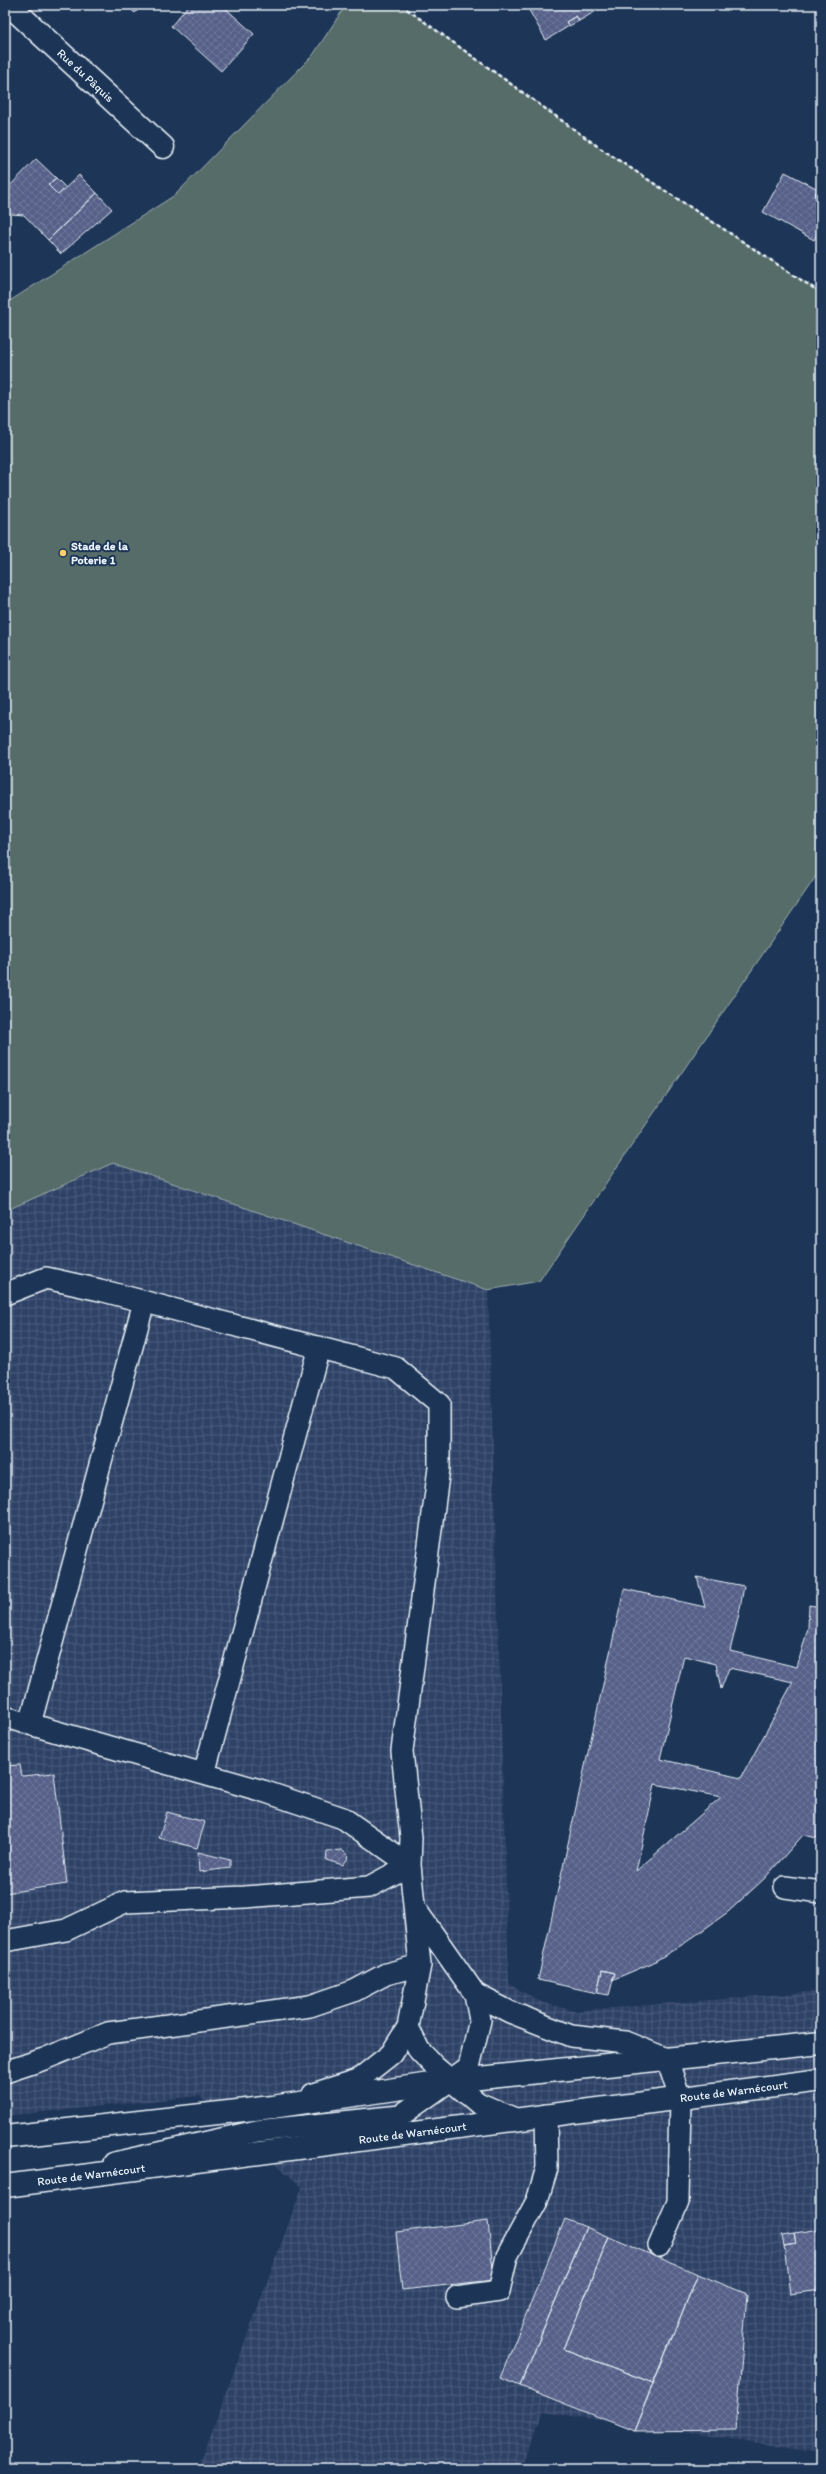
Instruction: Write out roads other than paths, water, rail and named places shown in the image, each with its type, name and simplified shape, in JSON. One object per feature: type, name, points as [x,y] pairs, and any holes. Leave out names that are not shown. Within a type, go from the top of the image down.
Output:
[{"type":"main road","name":"Rue du Pâquis","points":[[9,5],[163,147]]},
{"type":"main road","points":[[5,2137],[272,2107],[451,2081],[821,2043]]},
{"type":"main road","name":"Route de Warnécourt","points":[[5,2186],[821,2080]]},
{"type":"lane","points":[[5,1294],[46,1278],[144,1302],[396,1368],[439,1404],[439,1468],[402,1751],[411,1838],[410,1866],[416,1910],[420,1965],[408,2027],[391,2054],[358,2080],[272,2107]]},
{"type":"lane","points":[[30,1724],[144,1302]]},
{"type":"lane","points":[[204,1774],[319,1348]]},
{"type":"lane","points":[[5,1717],[204,1774],[343,1818],[410,1866]]},
{"type":"lane","points":[[5,1940],[66,1930],[125,1902],[245,1897],[369,1887],[410,1866]]},
{"type":"lane","points":[[785,1887],[821,1892]]},
{"type":"lane","points":[[38,2181],[256,2131],[400,2116],[451,2081],[469,2067],[480,2020],[475,1994],[416,1910]]},
{"type":"lane","points":[[5,2072],[44,2059],[108,2032],[310,2006],[354,1990],[386,1974],[420,1965]]},
{"type":"lane","points":[[475,1994],[510,2012],[571,2036],[625,2042],[667,2058],[680,2098],[678,2202],[659,2246]]},
{"type":"lane","points":[[408,2027],[419,2050],[434,2067],[478,2103],[515,2119]]},
{"type":"lane","points":[[458,2297],[499,2291],[507,2256],[537,2201],[547,2168],[546,2116]]},
{"type":"place","name":"Stade de la Poterie 1","points":[[63,553]]}]
